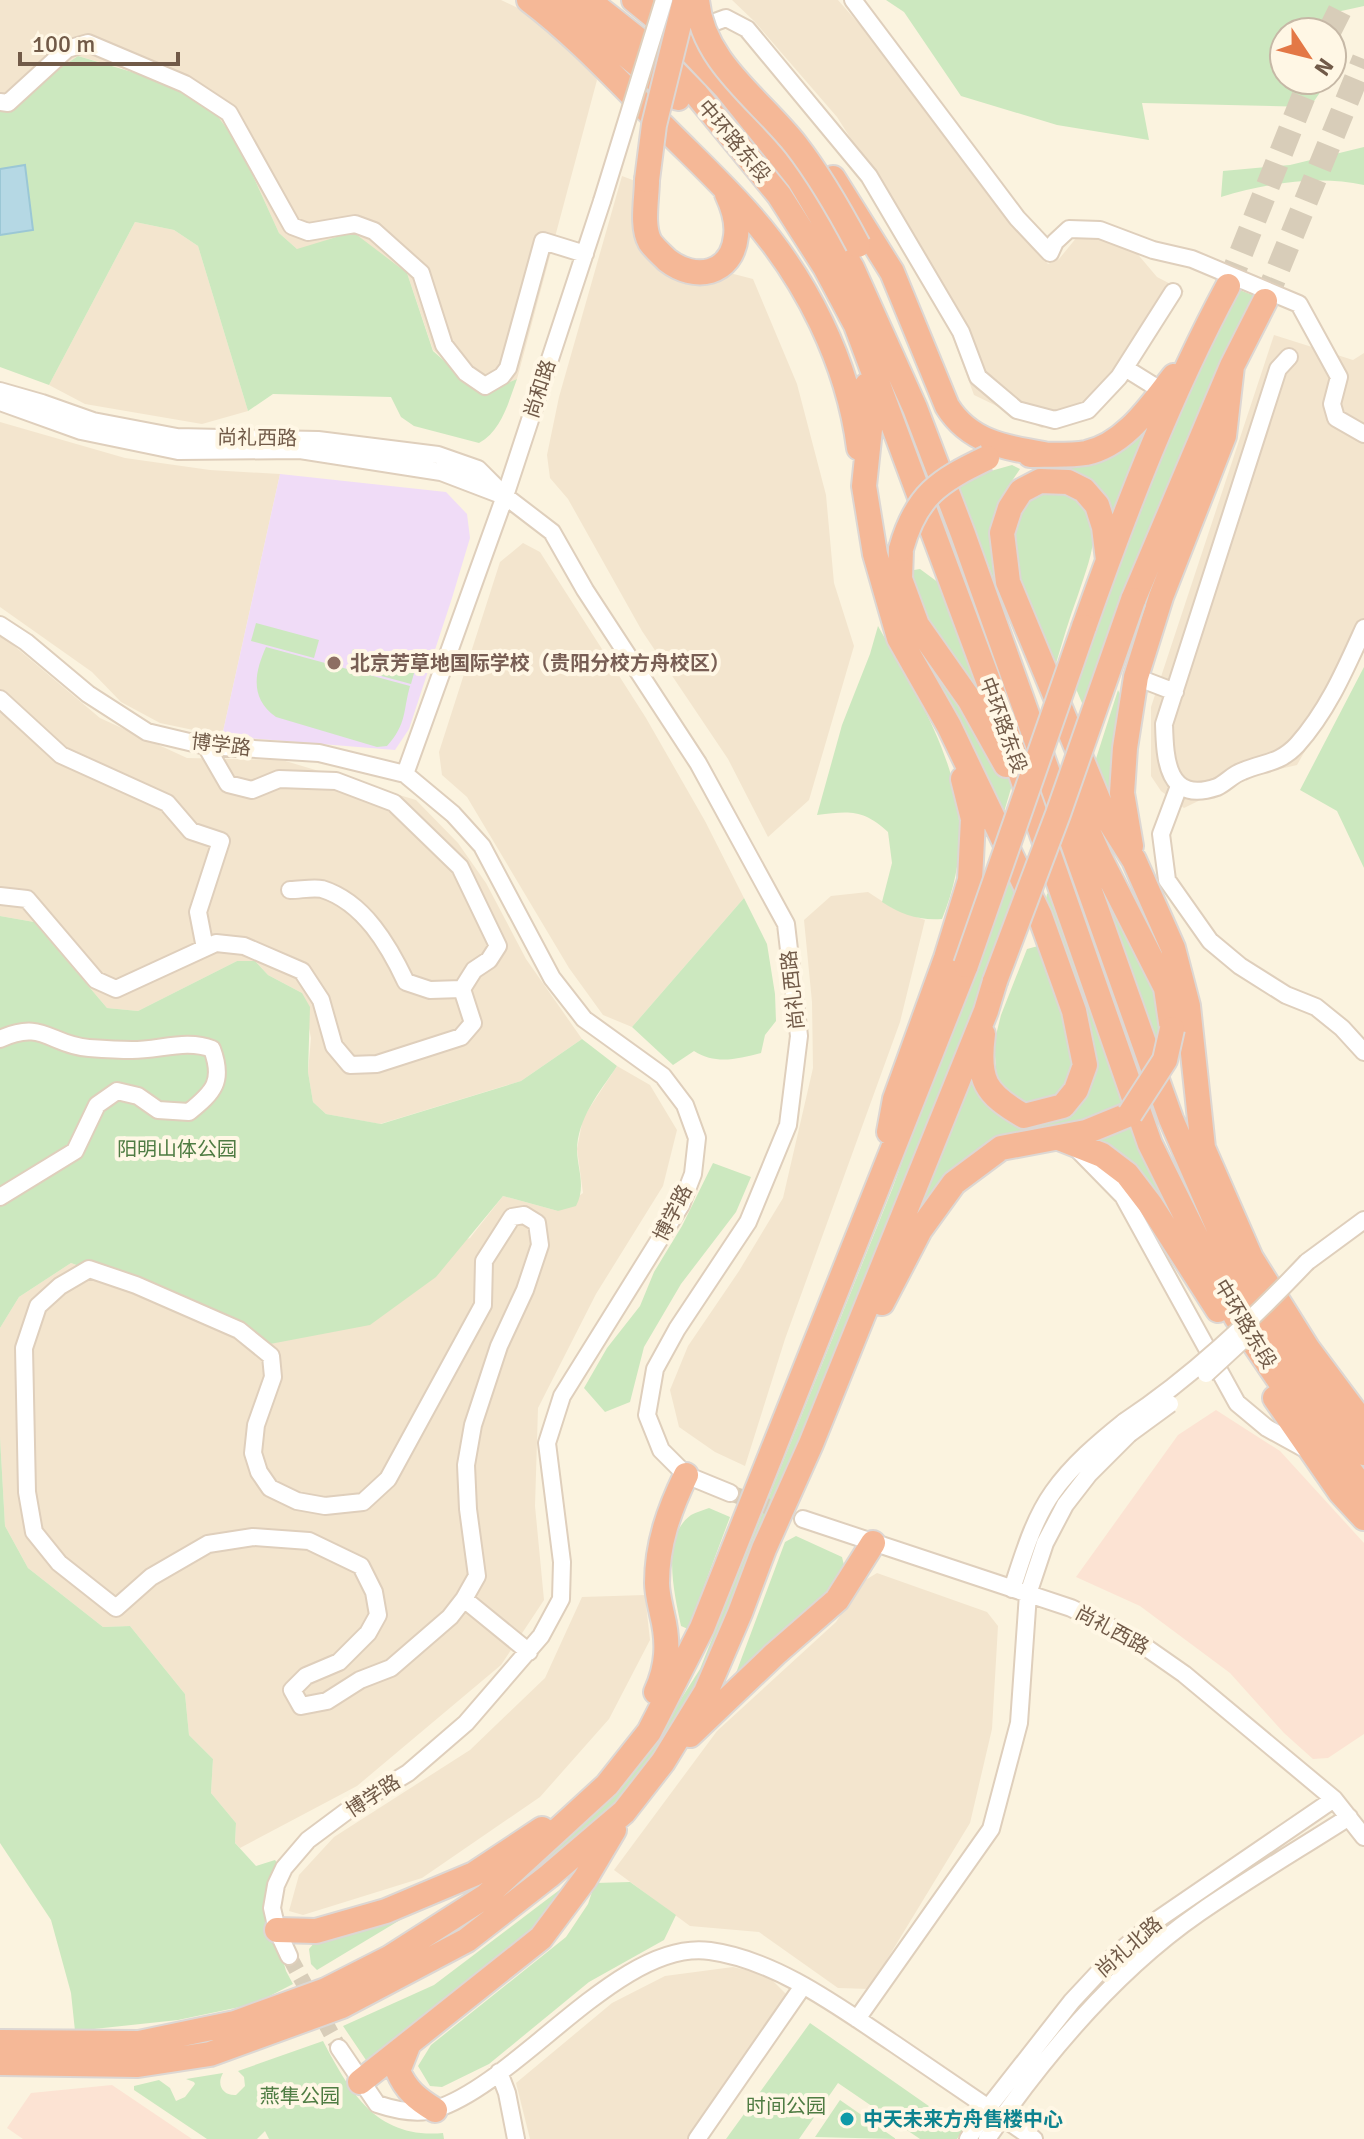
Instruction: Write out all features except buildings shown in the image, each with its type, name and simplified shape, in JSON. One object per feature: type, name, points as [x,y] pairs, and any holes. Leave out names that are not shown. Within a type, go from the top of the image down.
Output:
[{"type":"highway","points":[[529,0],[565,27],[750,215],[793,274],[824,328],[844,374],[855,418],[875,554],[899,638],[949,726],[1040,916],[1074,1011],[1085,1065],[1076,1090],[1063,1106],[1024,1116],[993,1096],[984,1078],[981,1052],[986,1011]]},
{"type":"highway","points":[[560,0],[672,91],[756,187]]},
{"type":"highway","name":"中环路东段","points":[[588,0],[659,56],[696,94],[779,195],[825,267],[856,325],[1034,813],[1150,1144],[1236,1317],[1279,1380],[1364,1489]]},
{"type":"highway","name":"中环路东段","points":[[634,0],[672,31],[726,88],[799,179],[852,268],[915,408],[936,464],[1171,1119],[1232,1259],[1306,1381],[1364,1453]]},
{"type":"highway","points":[[651,0],[694,32],[759,89],[831,175],[892,272],[954,419],[999,447],[1044,454]]},
{"type":"highway","points":[[685,0],[654,125],[647,180],[649,241],[661,255],[688,272],[703,273],[720,267],[734,247],[737,234],[734,211],[724,188]]},
{"type":"highway","points":[[697,0],[704,34],[718,56],[796,145],[832,197],[902,326],[925,383],[936,464]]},
{"type":"highway","points":[[696,94],[849,335],[873,401],[864,486]]},
{"type":"highway","points":[[0,2042],[139,2043],[235,2023],[326,1990],[389,1958],[486,1896],[607,1785],[649,1732],[702,1628],[876,1194],[966,965],[1108,560],[1195,349],[1228,286]]},
{"type":"highway","points":[[360,2082],[541,1938],[585,1879],[624,1812],[663,1762],[706,1692],[811,1444],[986,1011],[1133,600],[1232,366],[1265,301]]},
{"type":"highway","points":[[1034,813],[969,699],[917,625],[900,579],[901,549],[915,512],[947,477],[987,458],[1088,452],[1113,441],[1142,418],[1195,349]]},
{"type":"highway","points":[[1134,860],[1122,793],[1125,748],[1136,677],[1161,597],[1224,436],[1232,366]]},
{"type":"highway","points":[[1108,560],[1104,527],[1097,505],[1084,490],[1068,482],[1040,481],[1021,491],[1010,508],[1002,533],[1008,582],[1103,811],[1134,860],[1173,948],[1188,1006],[1203,1148],[1251,1258],[1308,1349],[1364,1424]]},
{"type":"highway","points":[[811,1444],[920,1230],[954,1183],[1001,1148],[1044,1139],[1064,1139],[1130,1114],[1165,1060],[1172,1029],[1166,988],[1100,858],[991,617]]},
{"type":"highway","points":[[876,1194],[895,1099],[946,958],[970,880],[973,819],[949,726]]},
{"type":"highway","points":[[1064,1139],[1102,1155],[1127,1174],[1150,1204],[1311,1452],[1340,1492],[1364,1518]]},
{"type":"highway","points":[[625,1763],[666,1671],[667,1636],[656,1587],[659,1546],[686,1475]]},
{"type":"highway","points":[[663,1762],[775,1654],[837,1600],[873,1543]]},
{"type":"highway","points":[[277,1930],[316,1931],[386,1911],[474,1874],[607,1785]]},
{"type":"highway","points":[[0,2063],[138,2065],[210,2054],[342,2006],[467,1940],[624,1812]]},
{"type":"highway","points":[[410,2041],[398,2071],[404,2086],[435,2110]]},
{"type":"street","name":"尚和路","points":[[405,774],[505,496],[664,0]]},
{"type":"street","points":[[853,0],[1017,218],[1050,253],[1055,242],[1069,229],[1100,230],[1153,250],[1192,259],[1299,304],[1339,377],[1332,404],[1336,418],[1364,434]]},
{"type":"street","points":[[694,32],[697,27],[726,18],[747,29],[869,176],[961,332],[978,377],[1017,410],[1055,420],[1088,410],[1125,368],[1173,292]]},
{"type":"street","points":[[0,102],[8,103],[67,49],[88,43],[185,84],[229,113],[292,226],[308,232],[355,224],[374,231],[421,273],[444,345],[466,373],[485,386],[502,376],[508,368],[543,241],[585,254]]},
{"type":"street","points":[[1289,357],[1278,369],[1164,724],[1165,760],[1184,788],[1192,792],[1219,786],[1242,771],[1271,764],[1294,748],[1316,722],[1337,688],[1364,628]]},
{"type":"street","points":[[1125,368],[1162,391]]},
{"type":"street","name":"尚礼西路","points":[[0,391],[93,421],[177,437],[318,440],[438,455],[478,469],[505,496],[552,532],[585,590],[698,763],[786,924],[799,1036],[788,1125],[748,1222],[677,1329],[655,1369],[647,1415],[661,1450],[686,1475],[730,1493]]},
{"type":"street","name":"尚礼西路","points":[[0,402],[81,431],[178,451],[300,450],[441,472],[505,496]]},
{"type":"street","name":"博学路","points":[[0,625],[26,642],[88,694],[147,732],[206,746],[319,753],[405,774],[453,814],[482,846],[552,978],[584,1019],[663,1076],[685,1105],[697,1138],[693,1174],[681,1205],[562,1396],[547,1443],[562,1562],[561,1599],[529,1652],[455,1733],[408,1773],[355,1805],[308,1840],[284,1868],[276,1885],[272,1908],[277,1930],[289,1956]]},
{"type":"street","points":[[1136,677],[1175,692]]},
{"type":"street","points":[[1,701],[61,755],[167,803],[191,831],[221,841],[198,912],[205,948]]},
{"type":"street","points":[[206,746],[228,784],[252,790],[279,779],[336,781],[394,803],[460,867],[498,946],[489,960],[474,970],[462,989]]},
{"type":"street","points":[[1184,788],[1169,834],[1171,874],[1211,933],[1249,963],[1342,1016],[1364,1040]]},
{"type":"street","points":[[1184,788],[1161,834],[1167,880],[1210,941],[1240,966],[1286,995],[1316,1007],[1342,1028],[1364,1052]]},
{"type":"street","points":[[290,890],[321,889],[353,906],[388,945],[406,982],[430,990],[462,989]]},
{"type":"street","points":[[0,896],[27,899],[96,980],[116,989],[216,943],[244,946],[302,971],[321,1000],[334,1046],[350,1065],[377,1064],[461,1037],[473,1023],[462,989]]},
{"type":"street","points":[[0,1039],[19,1030],[33,1030],[84,1048],[133,1050],[198,1043],[212,1049],[217,1061],[218,1080],[208,1097],[189,1112],[158,1110],[138,1096],[117,1091],[97,1105],[75,1151],[0,1197]]},
{"type":"street","points":[[1064,1139],[1123,1196],[1237,1403],[1267,1428],[1311,1452]]},
{"type":"street","points":[[524,1215],[537,1223],[540,1245],[525,1290],[499,1346],[473,1425],[466,1465],[477,1576],[464,1599],[450,1617],[391,1668],[360,1680],[327,1701],[301,1706],[292,1690],[306,1676],[339,1662],[368,1633],[378,1615],[374,1592],[361,1566],[309,1541],[253,1537],[208,1544],[151,1577],[116,1608],[59,1563],[34,1532],[27,1492],[24,1348],[38,1306],[60,1286],[89,1269],[136,1285],[239,1330],[271,1356],[273,1377],[256,1425],[253,1453],[259,1472],[270,1488],[297,1501],[325,1506],[363,1502],[388,1479],[483,1305],[484,1261],[512,1217],[524,1215]]},
{"type":"street","points":[[857,2019],[991,1829],[1019,1723],[1020,1592],[1027,1544],[1053,1492],[1094,1446],[1127,1428],[1364,1220]]},
{"type":"street","points":[[1309,1268],[1364,1231]]},
{"type":"street","name":"尚礼西路","points":[[803,1519],[1071,1608],[1131,1637],[1184,1674],[1334,1799],[1364,1837]]},
{"type":"street","points":[[464,1599],[529,1652]]},
{"type":"street","name":"尚礼北路","points":[[987,2139],[995,2113],[1072,2001],[1113,1957],[1160,1918],[1334,1799]]},
{"type":"street","name":"尚礼北路","points":[[968,2139],[1136,1964],[1198,1913],[1349,1817]]},
{"type":"street","points":[[339,2048],[377,2104],[401,2111],[435,2110],[473,2091],[636,1968],[669,1954],[709,1950],[764,1966],[803,1986],[1034,2139]]},
{"type":"street","points":[[697,2139],[803,1986]]},
{"type":"street","points":[[499,2072],[507,2093],[516,2139]]},
{"type":"shaded area","points":[[0,0],[501,0],[520,9],[579,55],[597,80],[517,379],[482,394],[433,350],[407,273],[297,249],[279,233],[238,143],[157,78],[78,56],[0,108]]},
{"type":"shaded area","points":[[732,0],[838,0],[913,86],[1010,224],[1048,264],[1059,259],[1077,237],[1101,237],[1135,251],[1157,277],[1184,291],[1099,407],[1042,428],[974,395],[918,244],[837,117]]},
{"type":"shaded area","points":[[622,176],[638,182],[663,270],[696,285],[722,271],[753,279],[797,384],[826,495],[834,583],[854,646],[809,800],[768,837],[728,759],[642,631],[568,499],[550,478],[547,455],[559,397]]},
{"type":"shaded area","points":[[135,222],[174,230],[198,246],[248,411],[202,424],[85,404],[49,385]]},
{"type":"shaded area","points":[[1274,335],[1353,360],[1364,353],[1364,652],[1297,765],[1249,776],[1184,808],[1161,791],[1151,776],[1151,707]]},
{"type":"shaded area","points":[[0,422],[125,458],[210,470],[280,474],[222,736],[160,723],[121,702],[92,672],[0,607]]},
{"type":"shaded area","name":"北京芳草地国际学校（贵阳分校方舟校区）","points":[[280,474],[446,492],[467,514],[470,538],[452,598],[409,729],[395,750],[222,736]]},
{"type":"shaded area","points":[[523,543],[540,552],[646,718],[705,821],[744,898],[632,1027],[603,1015],[569,968],[467,797],[442,775],[439,752],[500,562]]},
{"type":"shaded area","points":[[0,634],[100,718],[187,758],[282,760],[416,800],[458,843],[486,883],[526,959],[582,1039],[521,1081],[380,1124],[326,1114],[313,1102],[308,1072],[311,1038],[302,993],[268,975],[255,961],[237,961],[138,1011],[107,1008],[34,922],[0,916]]},
{"type":"shaded area","points":[[868,892],[894,909],[925,920],[900,1022],[785,1339],[745,1466],[715,1452],[679,1427],[670,1390],[688,1346],[739,1271],[783,1198],[813,1068],[812,1002],[804,920],[831,896]]},
{"type":"shaded area","points":[[617,1066],[650,1085],[677,1130],[663,1186],[596,1294],[538,1408],[535,1506],[544,1600],[501,1665],[357,1786],[240,1848],[235,1843],[236,1823],[211,1793],[213,1759],[189,1735],[185,1694],[130,1626],[103,1627],[28,1568],[5,1526],[0,1437],[0,1328],[19,1297],[71,1263],[227,1321],[470,1238],[503,1196],[558,1211],[583,1193],[577,1149],[583,1118]]},
{"type":"shaded area","points":[[1216,1410],[1280,1451],[1364,1543],[1364,1734],[1328,1758],[1313,1759],[1284,1733],[1230,1673],[1140,1606],[1076,1577],[1178,1435]]},
{"type":"shaded area","points":[[877,1573],[987,1612],[998,1626],[992,1729],[970,1823],[869,1989],[838,1988],[759,1932],[690,1926],[614,1870],[717,1731],[836,1622],[862,1582]]},
{"type":"shaded area","points":[[645,1595],[650,1640],[609,1719],[540,1797],[422,1878],[303,1915],[289,1911],[299,1875],[334,1837],[470,1750],[545,1678],[582,1597]]},
{"type":"shaded area","points":[[733,1967],[767,1975],[787,1995],[688,2139],[530,2139],[516,2083],[612,2003],[665,1976]]},
{"type":"shaded area","points":[[112,2085],[192,2139],[23,2139],[7,2128],[31,2093]]},
{"type":"green space","points":[[886,0],[1364,0],[1364,6],[1332,13],[1331,16],[1268,16],[1268,96],[1318,96],[1310,107],[1142,103],[1149,140],[1057,125],[961,96],[904,12]]},
{"type":"green space","points":[[78,56],[159,80],[212,109],[238,143],[279,233],[297,249],[353,232],[407,273],[433,351],[482,394],[517,379],[503,415],[487,438],[479,443],[414,426],[401,417],[391,397],[273,394],[248,411],[198,246],[174,230],[135,222],[49,385],[0,367],[0,108]]},
{"type":"green space","points":[[1364,147],[1364,185],[1328,181],[1292,182],[1221,197],[1223,171],[1290,165]]},
{"type":"green space","points":[[1237,289],[1260,298],[1085,710],[1074,684],[1160,455]]},
{"type":"green space","points":[[1151,423],[1111,520],[1056,470],[1063,463]]},
{"type":"green space","points":[[1012,465],[1020,469],[1001,497],[997,534],[1019,630],[1007,615],[958,484],[966,478]]},
{"type":"green space","points":[[1045,490],[1067,496],[1082,505],[1090,516],[1093,529],[1089,560],[1055,667],[1014,566],[1009,528],[1023,499]]},
{"type":"green space","points":[[920,569],[939,583],[951,598],[993,721],[919,620],[908,571]]},
{"type":"green space","points":[[256,623],[319,640],[314,658],[251,641]]},
{"type":"green space","points":[[878,626],[935,731],[957,802],[960,839],[955,878],[942,919],[910,916],[882,902],[892,863],[888,832],[871,819],[856,813],[817,815],[842,725]]},
{"type":"green space","points":[[903,630],[974,715],[1012,785],[1004,812]]},
{"type":"green space","points":[[266,647],[410,686],[401,724],[387,746],[377,747],[276,717],[258,694],[257,676]]},
{"type":"green space","points":[[353,649],[416,666],[411,684],[348,667]]},
{"type":"green space","points":[[1364,667],[1364,868],[1337,811],[1300,790]]},
{"type":"green space","points":[[1118,690],[1121,696],[1116,737],[1120,827],[1093,768]]},
{"type":"green space","points":[[1009,868],[1021,884],[915,1166],[722,1642],[653,1759],[611,1808],[486,1916],[390,1972],[524,1878],[587,1818],[652,1745],[700,1669],[893,1187]]},
{"type":"green space","points":[[1052,889],[1131,1101],[1112,1115],[1000,1138],[915,1222],[970,1070],[1009,1120],[1084,1092],[1045,904],[1047,894]]},
{"type":"green space","points":[[744,898],[767,944],[776,1021],[765,1035],[761,1053],[719,1059],[694,1051],[673,1065],[632,1027]]},
{"type":"green space","points":[[1108,899],[1125,926],[1167,1020],[1158,1055],[1105,903]]},
{"type":"green space","name":"阳明山体公园","points":[[0,916],[34,922],[107,1008],[138,1011],[237,961],[255,961],[268,975],[302,993],[310,1007],[308,1072],[313,1102],[326,1114],[381,1124],[521,1081],[582,1039],[617,1066],[581,1127],[577,1151],[581,1186],[576,1206],[558,1211],[503,1196],[436,1277],[370,1325],[270,1344],[227,1321],[71,1263],[19,1297],[0,1328]]},
{"type":"green space","points":[[1038,946],[1048,956],[1076,1063],[1070,1085],[1052,1103],[1028,1107],[1006,1098],[997,1081],[994,1043],[1001,1015],[1027,949]]},
{"type":"green space","points":[[1136,1114],[1172,1212],[1163,1209],[1089,1137]]},
{"type":"green space","points":[[713,1163],[751,1177],[736,1212],[681,1284],[644,1347],[630,1402],[605,1412],[584,1388],[607,1348],[640,1306],[654,1272],[682,1226]]},
{"type":"green space","points":[[0,1437],[5,1526],[28,1568],[103,1627],[130,1626],[185,1694],[189,1735],[213,1759],[211,1793],[236,1823],[235,1843],[256,1866],[275,1860],[280,1867],[268,1905],[286,1971],[293,1984],[254,2004],[178,2020],[75,2031],[71,1993],[51,1920],[0,1843]]},
{"type":"green space","points":[[709,1508],[730,1517],[688,1629],[681,1626],[678,1614],[673,1583],[673,1552],[681,1525],[691,1515]]},
{"type":"green space","points":[[796,1536],[842,1557],[845,1569],[831,1595],[736,1673],[785,1542]]},
{"type":"green space","points":[[630,1882],[676,1915],[664,1940],[589,1982],[489,2064],[442,2087],[430,2086],[418,2066],[431,2045],[566,1937],[588,1904],[595,1883]]},
{"type":"green space","points":[[562,1888],[552,1910],[529,1934],[368,2063],[343,2026],[434,1985]]},
{"type":"green space","points":[[415,1911],[317,1970],[311,1964],[309,1949],[315,1942]]},
{"type":"green space","name":"时间公园","points":[[810,2023],[963,2130],[957,2139],[920,2139],[838,2083],[799,2139],[726,2139]]},
{"type":"green space","name":"燕隼公园","points":[[323,2041],[344,2078],[368,2108],[400,2128],[420,2133],[443,2133],[444,2139],[269,2139],[265,2131],[257,2139],[207,2139],[134,2090],[134,2086],[159,2080],[170,2088],[176,2101],[185,2097],[195,2084],[186,2079],[223,2073],[220,2082],[222,2089],[236,2095],[245,2086],[244,2077],[238,2071]]},
{"type":"green space","name":"时间公园","points":[[840,2100],[896,2139],[815,2137]]},
{"type":"water","points":[[25,165],[33,230],[0,235],[0,169]]},
{"type":"tunnel","points":[[1337,16],[1345,0]]},
{"type":"tunnel","points":[[1265,301],[1364,59]]},
{"type":"tunnel","points":[[1228,286],[1304,96]]},
{"type":"tunnel","points":[[730,1493],[803,1519]]},
{"type":"tunnel","points":[[289,1956],[339,2048]]},
{"type":"place","name":"北京芳草地国际学校（贵阳分校方舟校区）","points":[[334,663]]},
{"type":"place","name":"中天未来方舟售楼中心","points":[[847,2119]]}]
